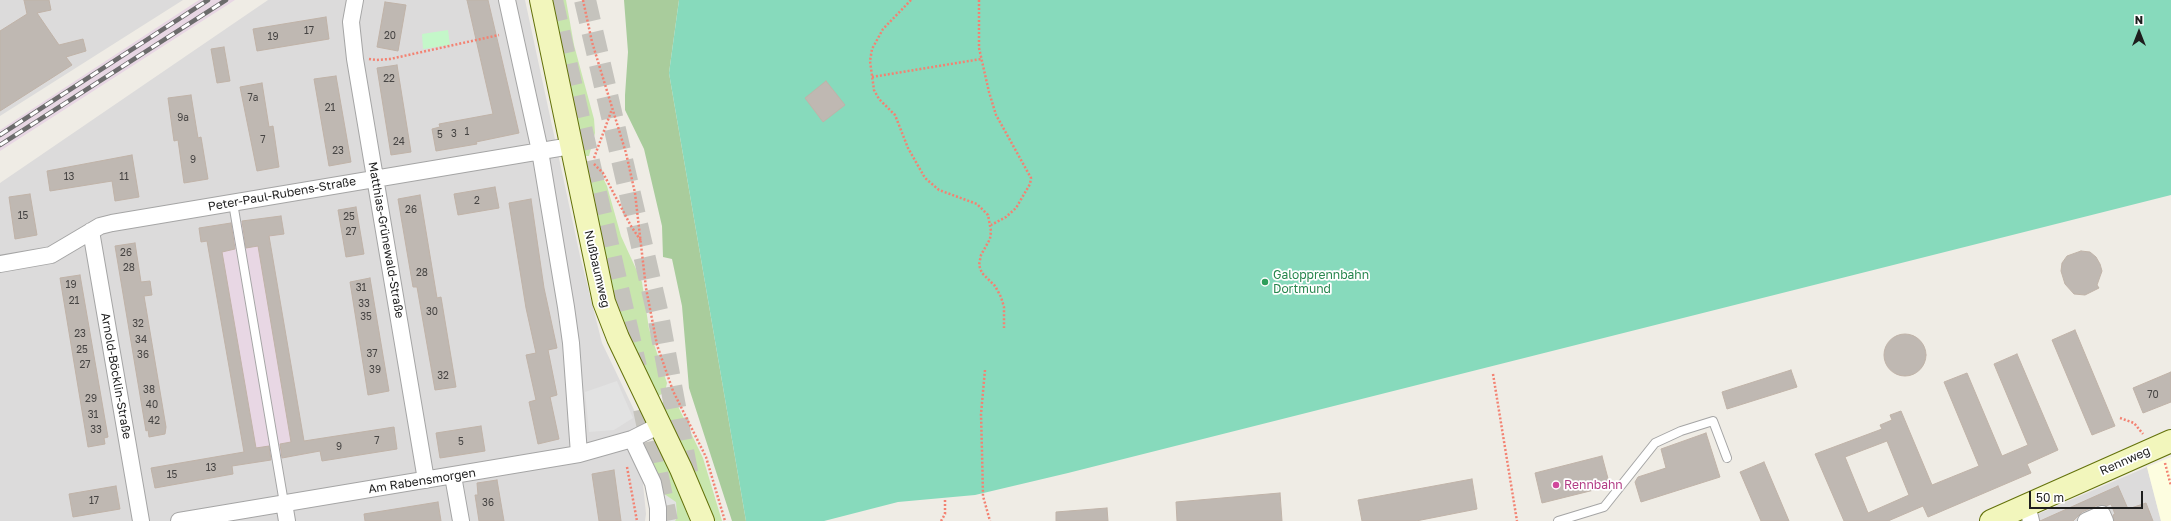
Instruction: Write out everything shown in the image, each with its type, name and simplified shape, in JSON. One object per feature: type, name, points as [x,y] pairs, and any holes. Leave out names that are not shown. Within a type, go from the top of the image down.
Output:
[{"type":"street","name":"Matthias-Grünewald-Straße","points":[[355,0],[351,22],[355,59],[426,480]]},
{"type":"street","points":[[507,0],[540,151],[571,343],[580,454]]},
{"type":"street","name":"Nußbaumweg","points":[[541,0],[604,302],[618,338],[660,425],[703,521]]},
{"type":"street","name":"Peter-Paul-Rubens-Straße","points":[[0,264],[51,254],[106,224],[571,146]]},
{"type":"street","name":"Arnold-Böcklin-Straße","points":[[91,231],[141,521]]},
{"type":"street","name":"Am Rabensmorgen","points":[[179,521],[580,454],[627,441],[660,425]]},
{"type":"street","points":[[627,441],[653,483],[658,508],[658,521]]},
{"type":"street","name":"Rennweg","points":[[1991,521],[2029,513],[2164,444]]},
{"type":"street","points":[[453,476],[460,521]]},
{"type":"street","points":[[284,503],[287,521]]},
{"type":"street","points":[[2086,521],[2102,514],[2105,521]]},
{"type":"lane","points":[[233,203],[284,503]]},
{"type":"lane","points":[[1558,521],[1604,508],[1655,443],[1681,431],[1713,420],[1726,458]]},
{"type":"path","points":[[583,0],[592,42],[626,153],[635,193],[642,242],[647,295],[657,346],[673,391],[706,457],[725,521]]},
{"type":"path","points":[[911,0],[883,29],[876,39],[872,49],[870,61],[874,90],[878,99],[895,115],[908,148],[925,178],[939,190],[977,204],[988,216],[991,225],[990,239],[981,255],[979,265],[982,273],[995,286],[1001,297],[1004,307],[1004,328]]},
{"type":"path","points":[[979,0],[978,25],[980,59],[996,115],[1031,178],[1030,184],[1016,208],[1006,217],[991,225]]},
{"type":"path","points":[[355,59],[390,59],[515,32]]},
{"type":"path","points":[[872,77],[980,59]]},
{"type":"path","points":[[612,108],[592,162],[603,173],[631,226],[642,242]]},
{"type":"path","points":[[985,370],[982,414],[983,496],[990,521]]},
{"type":"path","points":[[1493,374],[1517,521]]},
{"type":"path","points":[[2120,418],[2134,423],[2147,440],[2164,444],[2164,460],[2171,486]]},
{"type":"path","points":[[627,441],[637,521]]},
{"type":"path","points":[[941,521],[945,514],[945,498]]},
{"type":"shaded area","points":[[0,0],[183,0],[0,116]]},
{"type":"shaded area","points":[[199,0],[235,0],[0,151],[0,130]]},
{"type":"shaded area","points":[[268,0],[525,0],[580,256],[602,343],[636,414],[646,514],[645,521],[0,521],[0,183]]},
{"type":"shaded area","points":[[281,216],[284,234],[269,237],[306,454],[246,464],[208,241],[201,242],[199,228]]},
{"type":"shaded area","points":[[617,381],[633,418],[614,430],[589,432],[585,392]]},
{"type":"shaded area","points":[[2171,457],[2171,521],[2161,521],[2147,467]]},
{"type":"shaded area","points":[[2147,467],[2161,521],[2022,521]]},
{"type":"shaded area","points":[[660,491],[676,502],[677,515],[675,521],[663,521]]},
{"type":"green space","points":[[552,0],[566,0],[574,45],[594,119],[595,133],[589,156],[583,156]]},
{"type":"green space","points":[[624,0],[679,0],[669,73],[746,521],[732,521],[689,388],[682,306],[672,259],[663,257],[662,226],[644,149],[625,110],[628,52]]},
{"type":"green space","name":"Galopprennbahn Dortmund","points":[[679,0],[2171,0],[2171,195],[1068,473],[975,495],[898,502],[824,521],[746,521],[669,73]]},
{"type":"green space","points":[[448,30],[450,45],[423,49],[422,34]]},
{"type":"green space","points":[[592,166],[601,174],[607,186],[621,236],[642,282],[649,329],[667,383],[665,392],[655,398],[613,303],[584,168]]},
{"type":"green space","points":[[670,397],[674,398],[703,458],[722,521],[711,521],[659,405]]},
{"type":"green space","points":[[641,449],[650,449],[660,453],[672,475],[690,521],[675,521],[677,515],[660,491],[651,462]]},
{"type":"building","points":[[24,0],[49,0],[51,10],[37,13],[59,45],[83,39],[86,51],[66,57],[72,65],[0,111],[0,31],[27,14]]},
{"type":"building","points":[[467,0],[488,0],[519,133],[476,142],[477,144],[436,151],[432,129],[440,127],[439,124],[493,114]]},
{"type":"building","points":[[385,2],[406,5],[398,51],[377,47]]},
{"type":"building","points":[[326,17],[329,39],[257,51],[253,29]]},
{"type":"building","points":[[224,47],[230,81],[217,83],[211,49]]},
{"type":"building","points":[[397,65],[411,152],[391,155],[377,68]]},
{"type":"building","points":[[336,76],[351,162],[329,166],[314,79]]},
{"type":"building","points":[[826,81],[845,105],[823,122],[805,98]]},
{"type":"building","points":[[262,83],[269,127],[273,126],[279,167],[257,171],[240,87]]},
{"type":"building","points":[[191,95],[198,138],[201,137],[208,179],[184,183],[178,140],[174,141],[168,98]]},
{"type":"building","points":[[132,155],[139,197],[115,201],[112,181],[50,191],[47,171]]},
{"type":"building","points":[[495,187],[499,208],[458,215],[454,194]]},
{"type":"building","points":[[30,194],[37,235],[15,239],[9,197]]},
{"type":"building","points":[[420,195],[437,298],[441,297],[456,387],[435,390],[417,287],[413,287],[398,199]]},
{"type":"building","points":[[531,199],[544,288],[557,348],[548,350],[557,395],[550,397],[559,439],[538,444],[529,402],[536,400],[526,355],[536,353],[526,308],[509,203]]},
{"type":"building","points":[[356,207],[364,254],[346,257],[338,210]]},
{"type":"building","points":[[281,216],[284,234],[269,236],[304,441],[394,427],[397,449],[322,461],[320,451],[282,458],[280,444],[291,442],[258,246],[246,248],[242,221]]},
{"type":"building","points":[[231,223],[235,249],[222,252],[256,448],[269,446],[271,460],[232,466],[233,474],[155,488],[151,468],[244,452],[207,241],[201,242],[199,228]]},
{"type":"building","points":[[135,243],[141,282],[150,281],[152,295],[144,296],[166,427],[165,434],[149,437],[148,430],[146,431],[115,246]]},
{"type":"building","points":[[2081,251],[2090,252],[2096,257],[2102,271],[2097,285],[2099,288],[2085,295],[2074,294],[2065,284],[2061,271],[2062,263],[2067,256]]},
{"type":"building","points":[[80,275],[108,437],[104,438],[105,444],[88,447],[60,278]]},
{"type":"building","points":[[370,278],[389,391],[368,395],[350,282]]},
{"type":"building","points":[[2075,330],[2115,426],[2092,435],[2052,340]]},
{"type":"building","points":[[1901,334],[1909,334],[1917,337],[1923,343],[1926,355],[1923,367],[1917,373],[1909,376],[1901,376],[1893,373],[1887,367],[1884,359],[1884,351],[1887,343],[1893,337]]},
{"type":"building","points":[[2017,354],[2058,450],[2027,464],[2031,473],[1928,517],[1923,506],[1888,521],[1844,521],[1815,454],[1882,429],[1880,425],[1892,420],[1890,415],[1901,411],[1932,485],[1979,466],[1944,382],[1967,373],[2002,456],[2028,445],[1994,364]],"holes":[[[1887,441],[1909,495],[1868,513],[1845,457]]]},
{"type":"building","points":[[1791,370],[1797,387],[1727,409],[1722,392]]},
{"type":"building","points":[[2171,372],[2171,402],[2143,413],[2133,388]]},
{"type":"building","points":[[481,426],[485,451],[440,458],[436,433]]},
{"type":"building","points":[[1706,433],[1720,477],[1641,502],[1635,482],[1638,477],[1666,468],[1661,449]]},
{"type":"building","points":[[1602,456],[1610,486],[1542,503],[1535,473]]},
{"type":"building","points":[[1764,462],[1789,521],[1761,521],[1740,472]]},
{"type":"building","points":[[614,470],[621,521],[599,521],[592,474]]},
{"type":"building","points":[[1472,479],[1477,509],[1416,521],[1362,521],[1358,500]]},
{"type":"building","points":[[497,480],[504,521],[479,521],[475,495],[478,495],[477,483]]},
{"type":"building","points":[[116,486],[120,509],[73,517],[69,494]]},
{"type":"building","points":[[2118,486],[2128,509],[2146,503],[2153,521],[2114,521],[2113,515],[2115,514],[2111,504],[2106,506],[2098,505],[2082,512],[2073,521],[2040,521]]},
{"type":"building","points":[[1280,493],[1282,521],[1177,521],[1176,502]]},
{"type":"building","points":[[438,502],[441,521],[365,521],[364,514]]},
{"type":"building","points":[[1107,508],[1108,521],[1056,521],[1056,512]]},
{"type":"tunnel","points":[[552,0],[636,367]]},
{"type":"tunnel","points":[[585,0],[658,315],[688,477]]},
{"type":"tunnel","points":[[644,409],[667,521]]},
{"type":"railway","points":[[0,135],[208,0]]},
{"type":"railway","points":[[0,145],[226,0]]},
{"type":"place","name":"Galopprennbahn Dortmund","points":[[1265,282]]},
{"type":"place","name":"Rennbahn","points":[[1556,485]]}]
